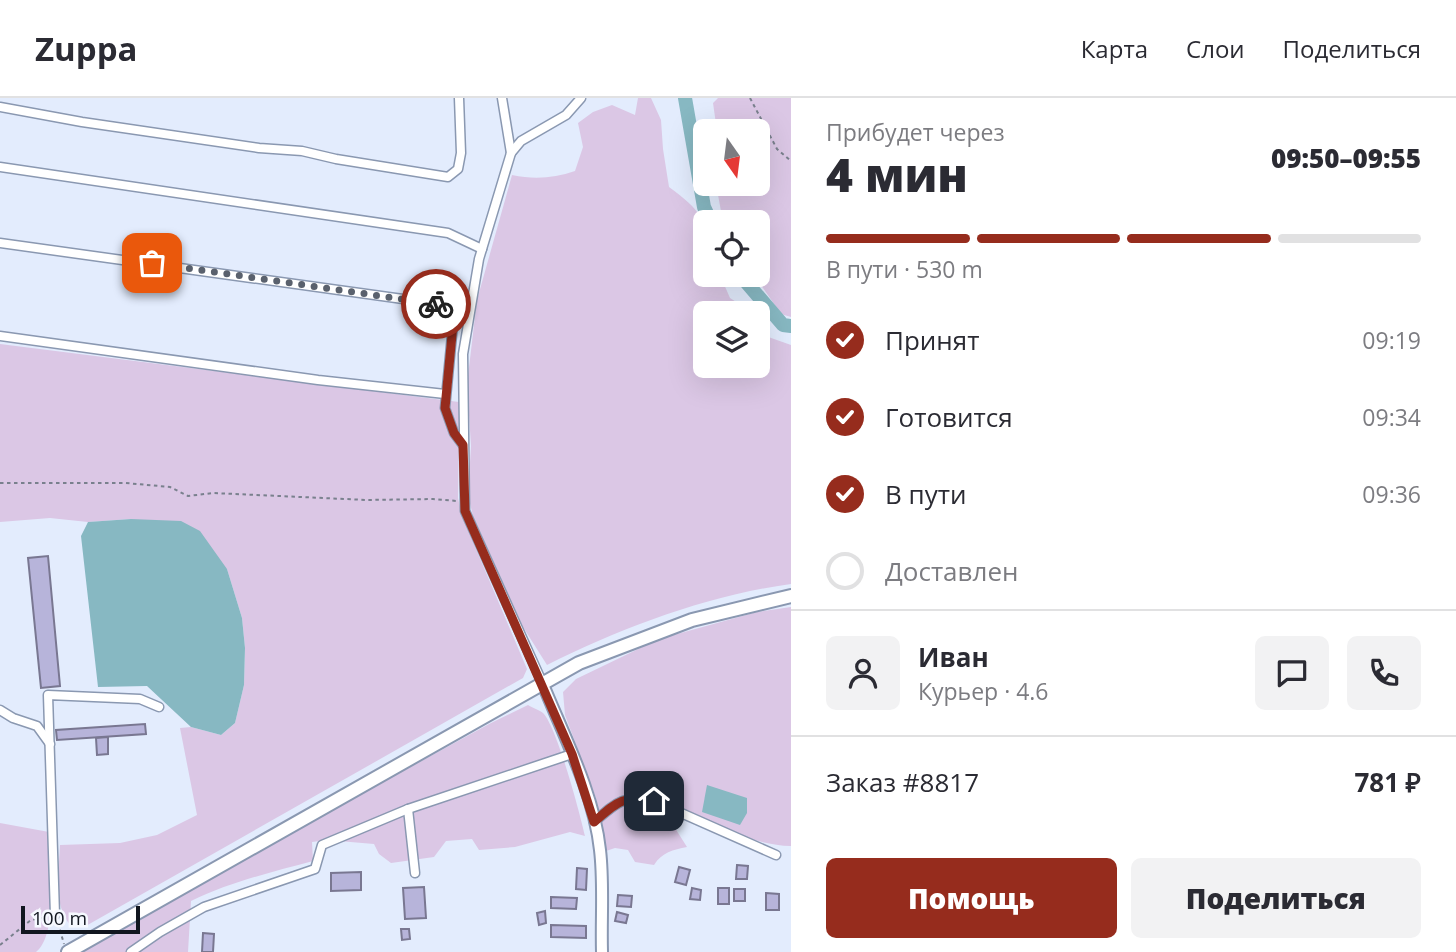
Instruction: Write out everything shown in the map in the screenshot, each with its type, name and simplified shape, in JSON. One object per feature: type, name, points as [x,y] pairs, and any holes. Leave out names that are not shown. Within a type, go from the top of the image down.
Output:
[{"type":"highway","points":[[67,952],[579,663],[692,620],[791,596]]},
{"type":"main road","points":[[542,682],[572,754],[594,822],[600,849],[602,952]]},
{"type":"street","points":[[0,107],[259,148],[302,151],[448,177],[458,169],[461,153],[459,98]]},
{"type":"street","points":[[502,98],[511,153]]},
{"type":"street","points":[[542,682],[465,511],[463,354],[482,249],[511,153],[521,141],[566,115],[581,98]]},
{"type":"street","points":[[0,167],[448,233],[482,249]]},
{"type":"street","points":[[0,243],[446,305],[454,314],[445,408],[454,433],[463,445]]},
{"type":"street","points":[[0,336],[305,378],[445,394]]},
{"type":"street","points":[[55,915],[48,695],[140,699],[159,707]]},
{"type":"street","points":[[0,710],[13,718],[37,726],[50,744]]},
{"type":"street","points":[[131,952],[204,907],[315,869],[322,845],[408,809],[572,754]]},
{"type":"street","points":[[594,822],[614,805],[632,797],[654,801],[776,855]]},
{"type":"street","points":[[408,809],[415,873]]},
{"type":"path","points":[[750,98],[777,149],[791,161]]},
{"type":"path","points":[[0,482],[126,483],[170,487],[188,496],[213,493],[465,502]]},
{"type":"path","points":[[0,945],[31,920],[55,915],[67,952]]},
{"type":"shaded area","points":[[638,98],[651,98],[661,120],[669,187],[695,210],[693,210],[693,287],[725,287],[730,298],[735,301],[693,301],[693,378],[770,378],[770,338],[791,345],[791,584],[728,596],[666,615],[605,638],[547,665],[523,627],[473,516],[468,495],[471,446],[467,384],[477,300],[512,175],[544,177],[575,171],[583,147],[578,123],[593,112],[612,105],[635,115]]},
{"type":"shaded area","points":[[718,98],[791,98],[791,317],[781,314],[762,287],[770,287],[770,210],[721,210],[718,196],[770,196],[770,119],[715,119],[713,103]]},
{"type":"shaded area","points":[[0,344],[459,402],[458,498],[462,516],[527,669],[523,678],[84,927],[72,927],[59,899],[60,845],[120,843],[157,835],[197,815],[180,728],[191,727],[221,735],[235,723],[244,685],[245,648],[242,618],[227,569],[131,519],[88,522],[50,518],[0,522]]},
{"type":"shaded area","points":[[131,519],[181,521],[200,531],[227,569],[242,618],[245,648],[244,685],[235,723],[221,735],[191,727],[147,686],[98,687],[81,536],[88,522]]},
{"type":"shaded area","points":[[791,607],[791,846],[751,839],[687,810],[668,817],[687,847],[664,854],[654,865],[635,862],[628,850],[615,848],[606,851],[596,798],[565,715],[563,692],[576,679],[659,639],[757,612]]},
{"type":"shaded area","points":[[528,705],[543,713],[549,721],[585,836],[570,832],[515,847],[479,850],[472,839],[446,841],[434,857],[391,863],[379,854],[374,844],[327,840],[312,842],[313,861],[236,883],[191,901],[188,952],[83,952],[328,812]]},
{"type":"shaded area","points":[[707,785],[747,798],[747,813],[740,825],[702,812]]},
{"type":"shaded area","points":[[0,823],[49,832],[52,896],[48,930],[36,952],[0,952]]},
{"type":"building","points":[[48,556],[60,686],[41,688],[28,558]]},
{"type":"building","points":[[145,724],[146,734],[57,740],[56,730]]},
{"type":"building","points":[[108,737],[108,754],[97,755],[96,738]]},
{"type":"building","points":[[737,865],[748,866],[747,879],[736,879]]},
{"type":"building","points":[[679,867],[690,870],[686,885],[675,882]]},
{"type":"building","points":[[577,868],[587,869],[586,890],[576,889]]},
{"type":"building","points":[[361,872],[361,890],[331,891],[331,873]]},
{"type":"building","points":[[424,887],[426,918],[405,919],[403,888]]},
{"type":"building","points":[[692,888],[701,890],[700,900],[690,899]]},
{"type":"building","points":[[718,888],[729,888],[729,904],[718,904]]},
{"type":"building","points":[[734,889],[745,889],[745,901],[734,901]]},
{"type":"building","points":[[766,893],[779,894],[779,910],[766,910]]},
{"type":"building","points":[[618,895],[632,896],[631,907],[617,906]]},
{"type":"building","points":[[551,897],[577,898],[576,909],[551,908]]},
{"type":"building","points":[[545,911],[546,923],[539,925],[537,913]]},
{"type":"building","points":[[617,912],[628,915],[626,923],[615,921]]},
{"type":"building","points":[[551,925],[586,926],[586,938],[551,937]]},
{"type":"building","points":[[401,929],[409,929],[410,939],[402,940]]},
{"type":"building","points":[[203,933],[214,934],[213,952],[202,952]]},
{"type":"waterway","points":[[685,98],[705,210]]},
{"type":"waterway","points":[[750,287],[783,325],[791,326]]},
{"type":"way so far","points":[[152,263],[436,304]]},
{"type":"route","points":[[436,304],[446,305],[454,314],[445,408],[454,433],[463,445],[465,511],[572,754],[594,822],[614,805],[632,797],[654,801]]}]
